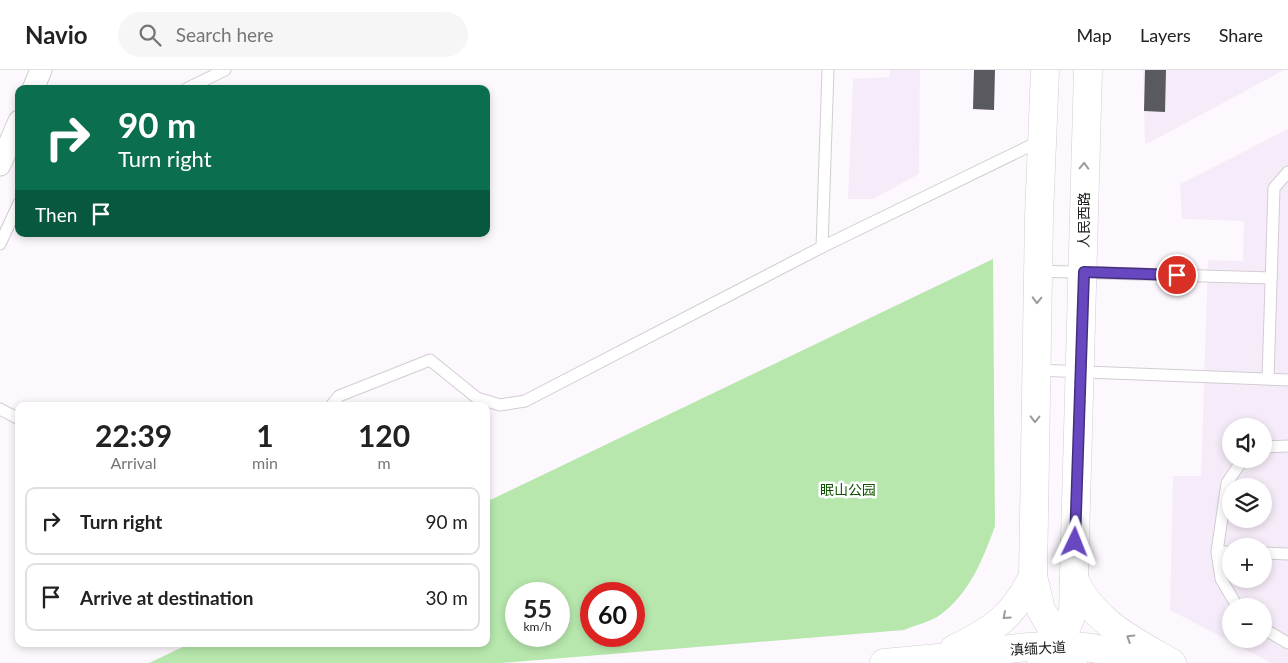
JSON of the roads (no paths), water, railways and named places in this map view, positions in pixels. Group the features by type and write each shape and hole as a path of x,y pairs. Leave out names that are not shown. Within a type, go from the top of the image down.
{"main road":[{"path":"1045,70 1038,271 1033,576 1041,610 1057,652"},
{"name":"人民西路","path":"1057,652 1072,612 1074,579 1084,272 1083,196 1088,70"},
{"path":"915,660 954,649 987,633 1010,614 1023,597 1033,576"},
{"path":"1074,579 1088,604 1102,620 1172,663"},
{"name":"滇缅大道","path":"884,663 1057,652 1107,651 1135,661"}],"street":[{"path":"35,85 41,70"},
{"path":"0,165 15,130"}],"lane":[{"path":"194,85 225,70"},
{"path":"822,247 827,70"},
{"path":"335,402 339,396 430,360 477,398 500,405 525,401 822,247 1043,139"},
{"path":"1268,379 1274,188 1288,172"},
{"path":"0,244 15,212"},
{"path":"1038,271 1271,278"},
{"path":"1036,370 1288,380"},
{"path":"0,409 15,417"},
{"path":"1272,447 1288,446"},
{"path":"1232,598 1221,579 1217,552 1227,483 1237,468"},
{"path":"1217,552 1222,552"},
{"path":"1272,553 1288,554"},
{"path":"1272,634 1288,643"}],"park label":[{"name":"眠山公园","path":"848,489"}]}
